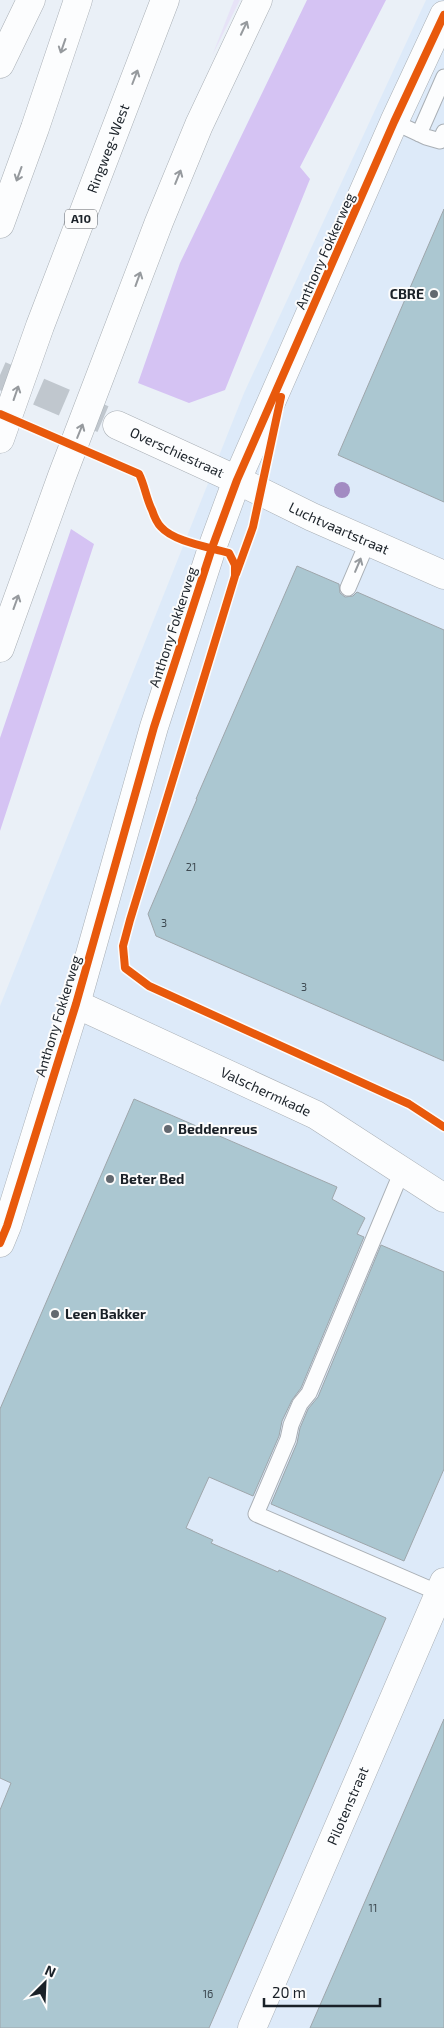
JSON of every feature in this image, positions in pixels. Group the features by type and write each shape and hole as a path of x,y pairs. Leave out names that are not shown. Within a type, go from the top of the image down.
{"main road":[{"path":"0,64 31,0"},
{"path":"0,224 36,128 78,0"},
{"name":"Ringweg-West","path":"0,439 40,326 165,0"},
{"path":"0,648 62,476 160,222 199,125 258,0"},
{"name":"Anthony Fokkerweg","path":"0,1243 7,1226 76,1004 154,727 212,548 237,480 394,122 444,15"},
{"name":"Overschiestraat","path":"117,426 237,480"},
{"name":"Luchtvaartstraat","path":"237,480 312,517 444,575"},
{"name":"Valschermkade","path":"76,1004 316,1115 444,1198"},
{"name":"Pilotenstraat","path":"252,2028 442,1588"}],"lane":[{"path":"419,134 444,77"},
{"path":"394,122 419,134 443,138"},
{"path":"348,588 368,542"},
{"path":"402,1171 309,1393 300,1404 291,1424 288,1440 256,1514 442,1588"}],"shaded area":[{"path":"234,0 240,0 212,56"},
{"path":"307,0 386,0 300,167 310,179 225,390 189,403 138,383 180,263"},
{"path":"426,0 444,0 444,2028 0,2028 0,1006 244,393"},
{"path":"71,529 94,544 0,831 0,738"}],"building":[{"path":"444,209 444,502 338,455"},
{"path":"297,566 339,584 340,593 345,597 353,596 357,592 444,630 444,1061 156,936 148,914"},
{"path":"134,1099 337,1187 332,1199 365,1218 357,1234 364,1237 301,1388 292,1400 282,1421 279,1436 253,1496 209,1477 186,1528 213,1540 211,1543 278,1572 279,1570 386,1618 209,2028 0,2028 0,1810 11,1783 0,1778 0,1409"},
{"path":"381,1245 444,1272 444,1469 404,1561 271,1504 297,1443 300,1428 308,1409 318,1397"},
{"path":"444,1719 444,2028 310,2028 334,1973"}],"tunnel":[{"path":"0,375 117,425"}],"cycle path":[{"path":"0,1243 7,1226 76,1004 154,727 212,548 237,480 394,122 444,15"},
{"path":"236,574 253,527 281,397"},
{"path":"0,414 139,474 148,501 161,527 174,537 229,553 235,565 235,576 130,920 123,946 125,968 149,986 409,1104 444,1127"}],"place":[{"name":"CBRE","path":"434,294"},
{"name":"Beddenreus","path":"168,1129"},
{"name":"Beter Bed","path":"110,1179"},
{"name":"Leen Bakker","path":"55,1314"}]}
